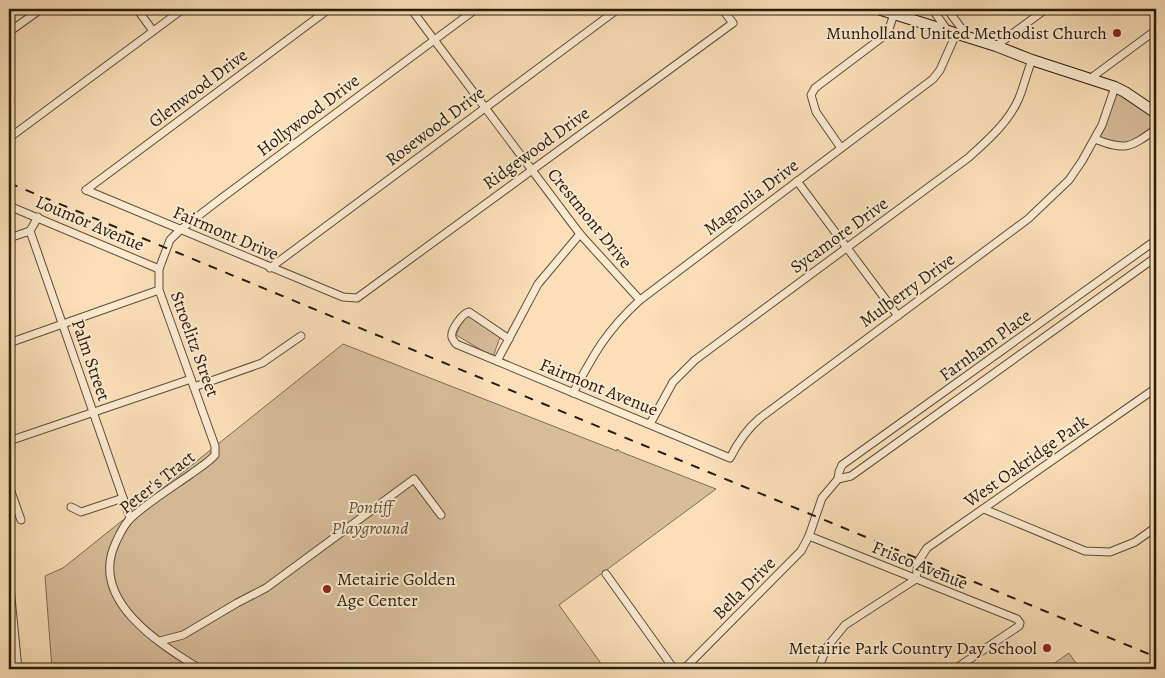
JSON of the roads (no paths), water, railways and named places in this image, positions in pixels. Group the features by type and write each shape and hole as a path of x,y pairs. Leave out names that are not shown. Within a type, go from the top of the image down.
{"main road":[{"path":"878,9 1091,78 1125,92 1156,113"}],"street":[{"path":"9,32 41,9"},
{"path":"137,9 153,31"},
{"path":"9,138 183,9"},
{"name":"Glenwood Drive","path":"86,190 329,9"},
{"name":"Crestmont Drive","path":"411,9 580,234 640,300"},
{"name":"Hollywood Drive","path":"166,252 170,240 180,230 476,9"},
{"name":"Rosewood Drive","path":"270,268 618,9"},
{"name":"Ridgewood Drive","path":"357,298 733,23 722,9"},
{"path":"932,9 952,32"},
{"path":"947,9 968,37"},
{"path":"996,46 1046,9"},
{"path":"841,148 816,112 811,95 815,88 884,36 889,29 894,14"},
{"path":"1091,78 1156,30"},
{"name":"Magnolia Drive","path":"573,393 602,341 616,322 640,300 933,79 940,70 952,32"},
{"name":"Sycamore Drive","path":"650,424 673,382 695,360 968,158 990,138 1019,99 1032,60"},
{"name":"Mulberry Drive","path":"730,458 743,435 760,418 1028,219 1069,180 1102,125 1115,87"},
{"path":"1094,139 1115,147 1132,145 1156,129"},
{"path":"797,181 846,249 898,316"},
{"name":"Fairmont Drive","path":"86,190 270,268 343,297 357,298"},
{"name":"Loumor Avenue","path":"9,206 159,269"},
{"path":"9,238 30,231 38,217"},
{"name":"Palm Street","path":"30,231 130,518"},
{"path":"497,361 538,284 580,234"},
{"name":"Farnham Place","path":"814,520 822,498 838,479 842,465 1156,240"},
{"name":"Stroelitz Street","path":"166,252 159,269 159,290 216,446"},
{"name":"Farnham Place","path":"838,479 851,476 1156,257"},
{"path":"9,343 159,290"},
{"name":"Fairmont Avenue","path":"509,339 470,312 466,312 460,318 451,334 456,344 730,458"},
{"path":"194,386 262,363 301,336"},
{"path":"9,441 92,411 192,379"},
{"name":"West Oakridge Park","path":"916,579 918,562 927,548 1156,388"},
{"name":"Peter's Tract","path":"200,669 174,653 133,620 118,599 110,580 109,565 111,553 130,518 213,458 216,446"},
{"path":"160,642 183,634 266,588 414,479 441,515"},
{"path":"9,486 21,520"},
{"path":"71,508 81,512 123,498"},
{"path":"984,509 1085,551 1110,552 1135,542 1156,527"},
{"name":"Bella Drive","path":"684,669 802,551 814,520"},
{"name":"Frisco Avenue","path":"809,536 1017,619 1020,622 1018,626 955,669"},
{"path":"606,574 674,669"},
{"path":"818,669 827,647 845,625 916,579"},
{"path":"9,582 18,669"},
{"path":"9,663 17,660"}],"railway":[{"path":"9,183 1156,657"}],"place":[{"name":"Munholland United Methodist Church","path":"1117,33"},
{"name":"Metairie Golden Age Center","path":"327,589"},
{"name":"Metairie Park Country Day School","path":"1047,648"}],"park label":[{"name":"Pontiff Playground","path":"370,517"}]}
